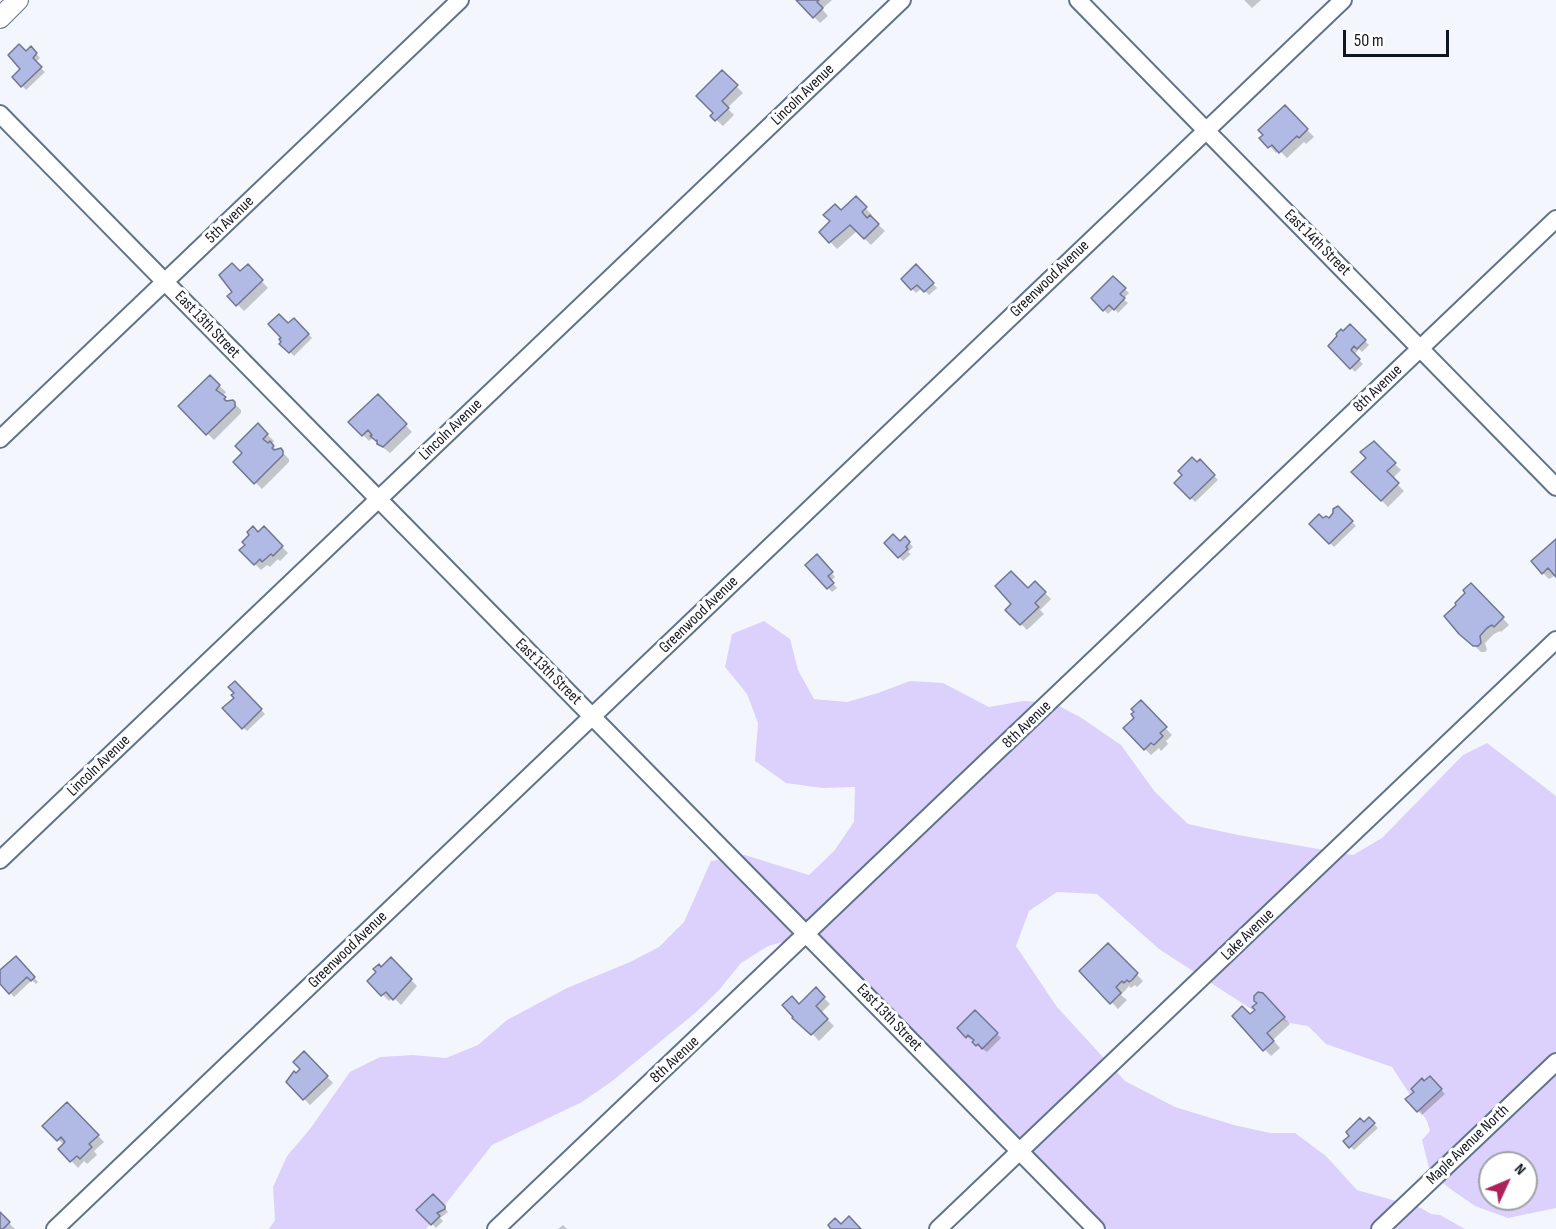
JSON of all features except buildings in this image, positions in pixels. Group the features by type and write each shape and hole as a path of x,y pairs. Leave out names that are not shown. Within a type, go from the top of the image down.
{"street":[{"path":"0,18 18,0"},
{"name":"5th Avenue","path":"0,439 460,0"},
{"name":"Lincoln Avenue","path":"0,860 902,0"},
{"name":"East 14th Street","path":"1077,0 1556,487"},
{"name":"Greenwood Avenue","path":"55,1229 1343,0"},
{"name":"East 13th Street","path":"0,114 1096,1229"},
{"name":"8th Avenue","path":"496,1229 1556,219"},
{"name":"Lake Avenue","path":"938,1229 1556,640"},
{"name":"Maple Avenue North","path":"1380,1229 1556,1062"}],"shaded area":[{"path":"764,621 790,639 798,670 814,699 847,702 910,681 943,683 989,707 1023,701 1046,702 1080,717 1121,745 1155,792 1188,824 1353,855 1382,838 1463,755 1487,743 1556,796 1556,1208 1508,1218 1489,1211 1538,1211 1538,1151 1478,1151 1478,1207 1475,1206 1430,1172 1422,1140 1430,1131 1427,1121 1392,1067 1326,1044 1308,1026 1290,1023 1251,1009 1159,949 1097,894 1057,892 1029,911 1016,946 1057,1007 1125,1081 1175,1107 1270,1133 1295,1133 1326,1156 1357,1190 1421,1208 1431,1214 1440,1215 1465,1229 1094,1229 801,937 768,946 741,963 719,990 694,1014 611,1082 582,1102 492,1145 426,1229 269,1229 275,1220 273,1187 287,1156 310,1129 350,1072 380,1057 413,1055 446,1058 478,1045 507,1020 567,988 630,962 659,947 684,922 711,861 745,855 809,875 834,851 854,822 855,787 822,788 786,783 755,761 758,723 747,694 725,667 732,634"}]}
